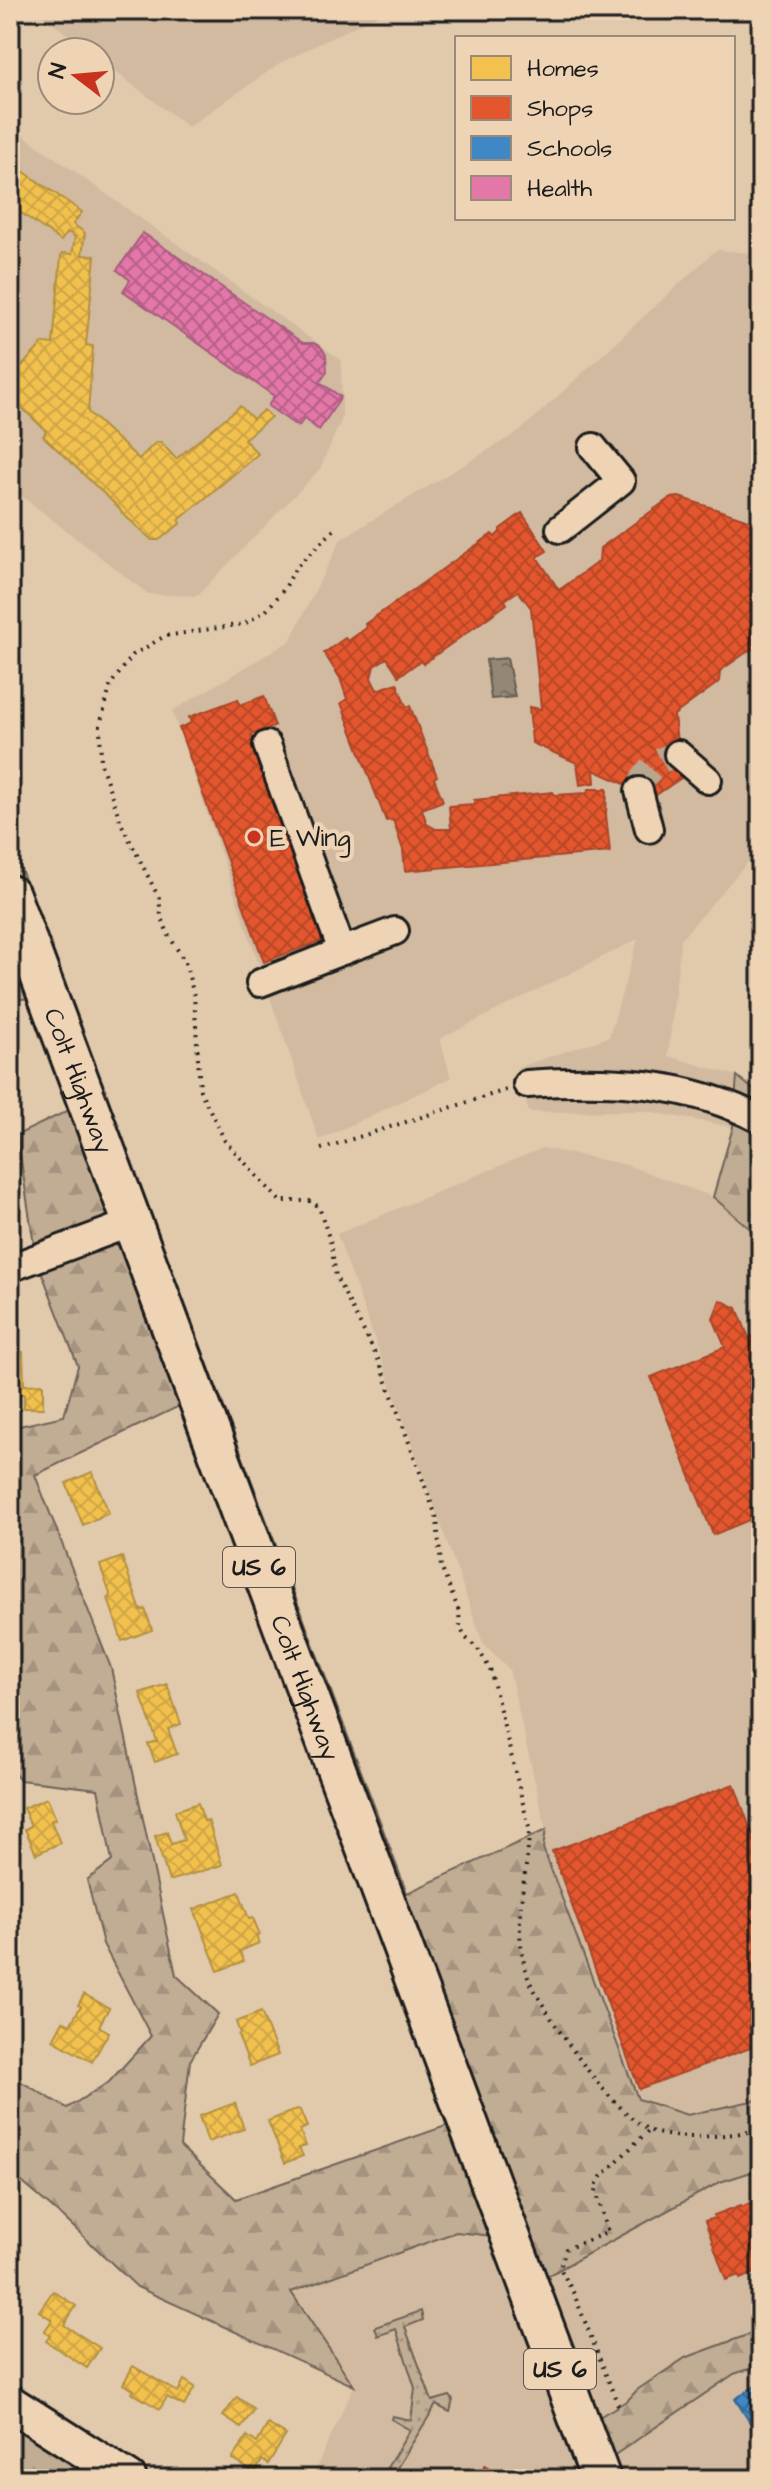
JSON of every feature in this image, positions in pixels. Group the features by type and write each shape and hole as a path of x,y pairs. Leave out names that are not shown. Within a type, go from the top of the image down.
{"highway":[{"name":"Colt Highway","path":"10,895 601,2479"}],"main road":[{"path":"10,2403 129,2479"}],"street":[{"path":"560,529 621,481 593,447"},
{"path":"267,745 342,951"},
{"path":"678,754 708,780"},
{"path":"639,791 649,829"},
{"path":"260,983 395,931"},
{"path":"527,1084 591,1081 641,1083 713,1099 761,1120"},
{"path":"10,1268 131,1223"}],"path":[{"path":"334,530 296,567 285,588 266,611 244,624 165,636 133,655 111,684 100,725 101,764 121,823 159,898 168,934 185,962 194,995 200,1090 225,1141 280,1201 311,1201 319,1207 331,1244 336,1277 380,1363 437,1519 441,1567 459,1611 460,1627 490,1669 529,1828 529,1855 520,1910 521,1943 528,1977 564,2040 593,2077 625,2111 654,2133 675,2136 726,2135 761,2130"},
{"path":"321,1149 527,1084"},
{"path":"618,2405 574,2294 560,2268 566,2249 608,2232 595,2187 601,2177 650,2129"}],"shaded area":[{"path":"36,10 388,10 282,62 188,127 116,72 116,36 69,36"},
{"path":"10,126 341,360 342,418 320,469 197,596 148,594 10,487"},
{"path":"716,250 761,254 761,847 681,939 668,1056 737,1076 733,1127 646,1111 529,1112 516,1068 609,1037 638,939 440,1039 451,1078 319,1140 172,711 290,641 341,539 520,431"},
{"path":"543,1148 627,1165 713,1197 761,1238 761,2099 687,2115 638,2099 543,1848 546,1830 509,1669 483,1643 337,1234"},
{"path":"761,2169 761,2330 685,2358 628,2399 761,2365 761,2479 311,2479 354,2386 291,2293 456,2232 511,2238"}],"green space":[{"path":"10,840 407,1893 546,1830 543,1848 638,2099 687,2115 761,2099 761,2169 720,2182 529,2286 511,2238 456,2232 291,2292 354,2386 137,2287 10,2172 10,2066 20,2081 67,2108 109,2082 151,2036 103,1944 87,1880 112,1861 98,1789 20,1780 10,1769 10,1681 14,1653 10,1651 10,1428 64,1416 78,1366 36,1258 17,1135 86,1102 48,997 10,1000","holes":["196,1398 466,2119 236,2199 180,2146 190,2061 218,2014 176,1975 111,1668 35,1475"]},
{"path":"737,1076 761,1096 761,1238 713,1197 733,1127"},
{"path":"421,2311 423,2320 405,2327 432,2401 450,2396 453,2400 450,2412 436,2405 390,2479 380,2479 410,2430 391,2419 392,2416 411,2420 415,2388 396,2329 378,2336 375,2327"},
{"path":"761,2330 761,2365 734,2374 597,2467 582,2427 628,2400 637,2390 685,2358"},
{"path":"10,2403 129,2479 10,2479"}],"water":[{"path":"507,658 515,697 491,699 486,660"}],"building: Homes":[{"path":"10,162 82,212 73,224 85,233 82,255 95,256 86,345 93,346 88,412 139,459 156,442 161,442 176,459 240,406 253,419 264,410 271,417 244,439 258,454 159,540 152,540 122,513 43,436 46,431 10,396 10,379 43,343 53,344 61,256 62,253 72,254 75,237 68,232 61,241 10,205"},
{"path":"10,1352 23,1352 24,1385 43,1384 43,1408 24,1408 24,1394 10,1394"},
{"path":"92,1472 109,1513 83,1525 66,1483"},
{"path":"122,1557 141,1611 145,1609 152,1630 122,1641 100,1565"},
{"path":"167,1684 181,1724 168,1729 177,1754 155,1762 148,1744 157,1741 140,1693"},
{"path":"47,1798 56,1819 51,1821 60,1843 36,1854 25,1829 31,1826 23,1808"},
{"path":"198,1803 204,1821 208,1820 222,1865 169,1881 155,1836 167,1832 171,1844 184,1840 175,1811"},
{"path":"239,1892 249,1919 253,1918 260,1935 256,1936 259,1943 240,1951 244,1961 218,1971 194,1909"},
{"path":"84,1994 109,2008 99,2026 109,2032 92,2062 53,2040 63,2021 70,2025"},
{"path":"261,2012 278,2055 250,2066 236,2022"},
{"path":"235,2103 244,2129 208,2142 199,2116"},
{"path":"297,2109 307,2127 300,2130 306,2146 299,2148 303,2156 285,2163 268,2121"},
{"path":"53,2291 76,2306 64,2325 100,2348 87,2368 46,2341 50,2336 44,2332 52,2320 39,2311"},
{"path":"133,2366 178,2392 184,2380 195,2387 184,2406 167,2397 160,2409 132,2393 134,2390 123,2384"},
{"path":"237,2397 254,2409 241,2428 223,2416"},
{"path":"268,2424 286,2435 268,2464 262,2460 255,2473 232,2459 247,2436 257,2443"}],"building: Shops":[{"path":"679,497 761,524 761,642 720,671 719,682 674,715 681,778 653,797 594,770 595,783 580,785 577,763 532,743 529,707 541,709 531,608 518,591 505,600 507,604 423,664 420,661 399,676 387,658 374,666 371,678 377,690 397,683 406,706 410,706 437,776 434,778 443,801 422,809 427,824 436,829 451,829 449,806 474,804 474,800 607,789 610,852 405,871 403,850 393,820 386,821 341,703 347,699 340,678 324,653 345,638 348,641 366,628 365,624 492,534 495,537 500,529 522,513 547,551 537,557 559,590 599,561 600,548 670,498"},
{"name":"E Wing","path":"264,696 275,726 251,735 326,939 264,962 179,728 191,723 189,717 238,699 240,705"},
{"path":"720,1300 737,1308 749,1338 761,1333 761,1515 713,1535 651,1377 725,1347 713,1318"},
{"path":"734,1784 761,1858 761,2044 639,2089 552,1851"},
{"path":"761,2197 761,2271 740,2279 739,2275 726,2280 705,2221"},
{"path":"485,2465 508,2479 476,2479"}],"building: Schools":[{"path":"761,2382 761,2440 735,2399"}],"building: Health":[{"path":"143,233 303,343 314,343 322,348 326,355 327,372 320,382 341,397 319,430 304,419 298,427 268,406 274,396 123,291 130,280 117,270"}],"tunnel":[{"path":"639,791 644,777 653,766 678,754"}],"place":[{"name":"E Wing","path":"254,837"}]}
